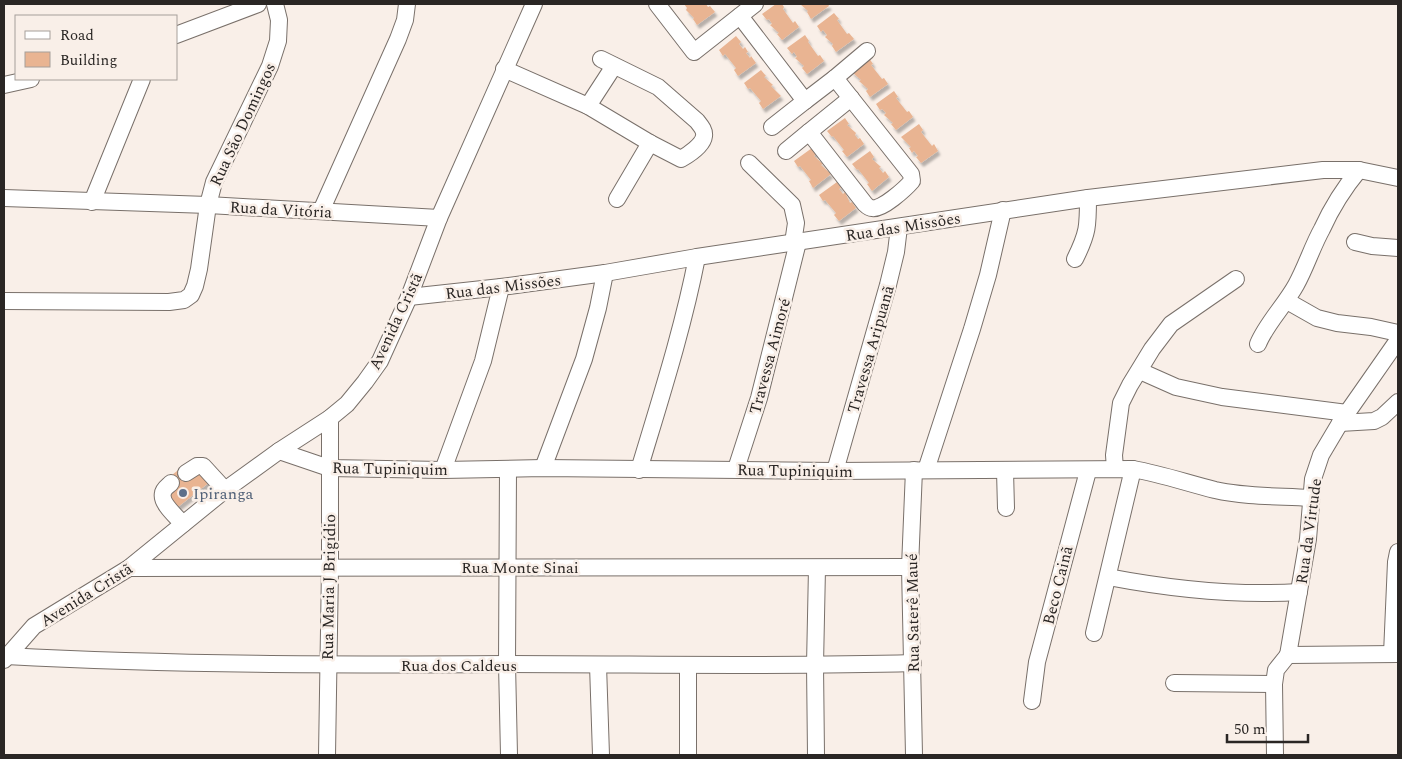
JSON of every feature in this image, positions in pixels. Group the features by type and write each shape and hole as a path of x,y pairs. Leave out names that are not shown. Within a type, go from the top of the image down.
{"street":[{"path":"178,34 258,4"},
{"name":"Rua São Domingos","path":"4,301 169,302 184,300 191,295 199,269 210,194 219,171 270,66 278,41 279,20 275,4"},
{"path":"321,210 398,39 405,20 407,4"},
{"name":"Avenida Cristã","path":"5,658 34,626 129,568 224,490 330,418 347,404 365,382 380,361 409,297 439,218 534,4"},
{"path":"657,4 694,52 755,4"},
{"path":"740,16 805,100"},
{"path":"772,127 835,78 866,51"},
{"path":"504,69 588,106 681,159 701,142 704,136 702,128 697,121 658,87 608,62 588,106"},
{"path":"809,132 865,204 872,208 880,208 912,181 911,174 835,78"},
{"path":"4,85 26,80"},
{"path":"92,202 142,80"},
{"path":"786,151 851,98"},
{"path":"617,199 650,143"},
{"name":"Travessa Aimoré","path":"736,469 759,398 796,243 796,223 792,205 749,163"},
{"name":"Rua das Missões","path":"409,297 605,273 697,257 1088,198 1324,170 1359,170 1398,178"},
{"path":"1258,344 1265,330 1298,283 1321,230 1340,193 1359,170"},
{"name":"Rua da Vitória","path":"4,198 321,210 439,218"},
{"path":"1075,259 1086,238 1088,198"},
{"name":"Rua Saterê Maué","path":"914,755 910,568 920,470 975,320 988,275 1002,210"},
{"name":"Travessa Aripuanã","path":"835,471 888,285 896,252 899,226"},
{"path":"1355,242 1372,246 1398,248"},
{"path":"639,470 670,366 697,257"},
{"path":"543,468 584,359 598,308 605,273"},
{"path":"1115,469 1115,447 1121,403 1152,349 1171,324 1236,280"},
{"path":"443,470 484,360 501,287"},
{"path":"1287,301 1317,318 1338,323 1371,326 1398,333"},
{"name":"Rua da Virtude","path":"1288,655 1308,539 1313,479 1321,455 1343,418 1398,340"},
{"path":"1140,371 1176,387 1343,418 1374,421 1382,417 1398,402"},
{"name":"Rua Maria J Brigídio","path":"327,755 330,418"},
{"name":"Rua Tupiniquim","path":"279,451 329,468 835,471 1133,469 1215,490 1248,495 1310,498"},
{"path":"186,473 197,466 203,466 224,490"},
{"path":"1094,633 1133,469"},
{"path":"508,470 507,664 509,755"},
{"path":"1005,470 1006,508"},
{"name":"Beco Cainã","path":"1032,701 1037,662 1088,470"},
{"path":"171,483 164,490 163,497 165,503 183,524"},
{"path":"1275,755 1274,684 1276,670 1288,655 1395,654 1396,562 1398,552"},
{"name":"Rua Monte Sinai","path":"129,568 910,568"},
{"path":"816,755 817,568"},
{"path":"1108,577 1154,586 1187,589 1277,593 1299,592"},
{"name":"Rua dos Caldeus","path":"5,658 106,662 328,665 815,665 913,663"},
{"path":"598,664 601,755"},
{"path":"688,665 688,755"},
{"path":"1174,683 1274,684"}],"building":[{"path":"684,4 706,4 715,12 697,25"},
{"path":"776,4 782,4 783,9 793,23 795,21 799,27 782,40 777,34 779,33 770,25 772,24 769,19 767,20 762,14"},
{"path":"800,4 828,4 829,6 811,19 808,11"},
{"path":"834,13 847,34 849,33 854,39 836,52 832,46 833,44 825,37 827,35 823,30 821,32 817,26"},
{"path":"805,35 818,56 820,55 824,61 807,74 802,68 804,66 795,58 797,57 794,52 792,54 787,48"},
{"path":"736,36 741,42 739,44 743,49 745,47 748,52 746,53 756,63 738,76 734,70 736,68 725,54 723,56 719,50"},
{"path":"869,58 873,64 871,65 888,84 870,97 866,91 868,89 851,71"},
{"path":"761,70 766,76 764,77 781,96 763,109 759,103 761,101 744,83"},
{"path":"894,91 898,97 896,98 913,117 896,130 891,124 893,123 884,115 886,113 882,109 880,110 876,104"},
{"path":"845,118 849,124 847,125 864,144 847,157 842,151 844,150 827,131"},
{"path":"919,124 923,130 921,132 932,146 934,144 938,151 921,163 916,157 918,156 914,151 912,153 909,148 911,147 901,137"},
{"path":"812,148 816,154 814,156 831,174 813,188 809,181 811,180 794,161"},
{"path":"870,151 874,157 872,159 881,167 879,168 883,173 885,171 889,177 872,191 867,184 869,183 852,164"},
{"path":"837,182 841,188 839,189 843,194 845,192 850,203 852,202 856,208 839,221 834,215 836,213 819,195"},
{"name":"Ipiranga","path":"182,467 201,468 211,481 174,510 164,497 167,479"}],"place":[{"name":"Ipiranga","path":"183,493"}]}
